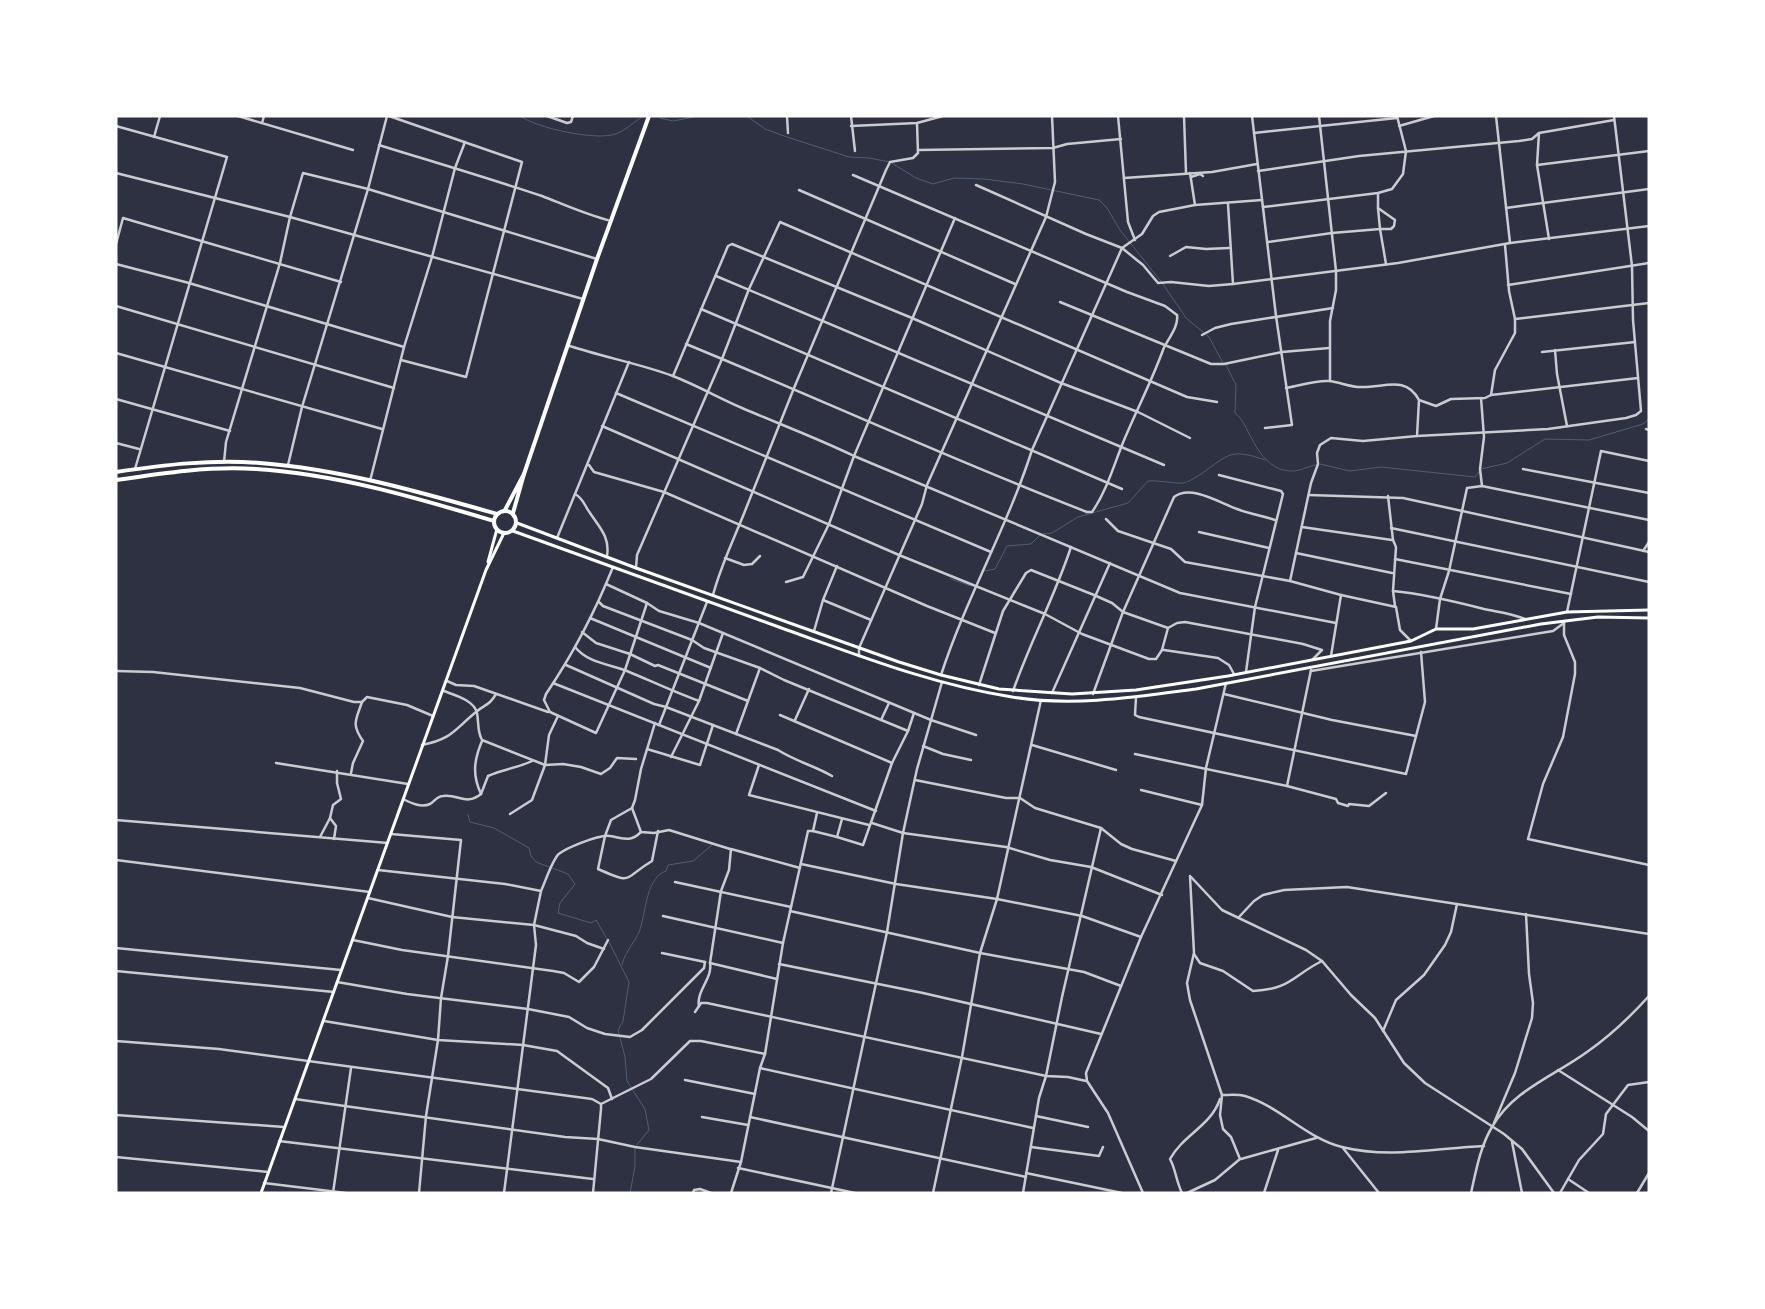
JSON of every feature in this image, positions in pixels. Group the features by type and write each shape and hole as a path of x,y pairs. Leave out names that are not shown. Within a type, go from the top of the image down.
{"main road":[{"path":"649,116 597,259 524,474 513,513 517,523 636,568 860,648 941,675 978,685 1013,691 1093,694 1122,691 1246,672 1411,641 1436,629 1474,629 1567,612 1649,610"},
{"path":"116,472 224,462 288,465 370,480 497,514"},
{"path":"116,480 200,469 283,471 336,480 494,521"},
{"path":"261,1193 422,745 444,691 486,570 497,529 494,521 497,514 505,510 524,474"},
{"path":"505,510 513,513"},
{"path":"486,570 504,533 512,530 517,523"},
{"path":"497,529 504,533"},
{"path":"512,530 859,656 942,682 1012,697 1061,702 1136,697 1226,683 1311,669 1541,624 1598,617 1649,618"}],"street":[{"path":"154,137 160,116"},
{"path":"238,116 353,150"},
{"path":"262,123 264,116"},
{"path":"288,465 302,407 341,282 388,116 522,162 466,378 401,360"},
{"path":"547,116 571,122 573,116"},
{"path":"787,116 788,133"},
{"path":"851,116 855,151"},
{"path":"852,126 917,123 943,116"},
{"path":"859,656 860,648 871,620 942,452 1046,217 1055,182 1052,116"},
{"path":"1118,116 1129,225 1135,240"},
{"path":"1184,116 1186,173"},
{"path":"1252,116 1276,316 1292,425 1265,428"},
{"path":"1319,116 1336,271 1330,321 1330,381"},
{"path":"1399,126 1434,116"},
{"path":"1496,116 1510,243"},
{"path":"1254,133 1397,117 1406,151 1401,178 1392,189 1378,193 1328,197 1263,207"},
{"path":"1258,170 1324,160 1406,151 1499,144 1532,139 1539,132 1614,118 1632,266 1632,306 1641,405 1639,413 1626,418 1567,426 1362,441 1331,438 1326,440 1320,445 1317,453 1318,464 1290,581"},
{"path":"713,595 725,558 740,525 766,456 782,423 794,388 890,162 916,157 918,150 917,123"},
{"path":"116,126 227,158 139,449 135,469"},
{"path":"1539,132 1537,165 1549,240"},
{"path":"918,150 1053,148 1067,144 1121,139"},
{"path":"370,480 404,347 432,257 455,168 465,142"},
{"path":"379,145 455,168 590,216 611,221"},
{"path":"1537,165 1649,151"},
{"path":"1190,175 1257,164"},
{"path":"224,462 230,430 280,263 290,217 303,172 368,189 597,259"},
{"path":"116,173 290,217 583,300"},
{"path":"1124,178 1186,173 1203,176"},
{"path":"686,344 1020,485 1090,512 1094,510 1108,483 1121,447 1152,382 1165,346 1176,326 1177,316 1165,306 1106,283 853,175"},
{"path":"1190,175 1195,205"},
{"path":"976,185 1046,217 1122,248 1139,261 1158,283 1171,282 1209,286 1233,284 1386,264 1510,243 1549,240 1649,226"},
{"path":"1506,208 1649,189"},
{"path":"799,190 1016,284"},
{"path":"1378,193 1380,229 1386,264"},
{"path":"941,675 961,620 1006,519 1032,450 1075,349 1122,248 1142,234 1153,216 1159,212 1195,205 1262,200"},
{"path":"1228,203 1229,248 1233,284"},
{"path":"1268,242 1332,233 1391,229 1394,226 1395,220 1378,208"},
{"path":"116,244 124,218 341,282"},
{"path":"786,582 803,577 829,524 882,386 955,218"},
{"path":"636,568 638,555 722,359 734,323 763,257 781,222 1191,399 1217,402"},
{"path":"1491,395 1495,370 1515,333 1516,319 1508,285 1505,244"},
{"path":"673,376 730,245 912,318 1061,384 1138,412 1190,438"},
{"path":"1170,256 1186,247 1206,249 1229,248"},
{"path":"1508,285 1649,263"},
{"path":"116,264 189,283 327,326 404,347"},
{"path":"716,276 1164,465"},
{"path":"1060,302 1208,364 1217,365 1282,352 1329,348"},
{"path":"1516,319 1649,303"},
{"path":"116,306 314,366 394,388"},
{"path":"1203,335 1231,324 1333,308"},
{"path":"701,309 1122,489"},
{"path":"1542,352 1590,349 1635,342"},
{"path":"567,345 597,356 630,362 673,376 854,456 1180,593 1336,623"},
{"path":"1555,350 1559,387 1567,426"},
{"path":"116,353 382,429"},
{"path":"557,538 589,465 602,426 630,362"},
{"path":"1419,400 1436,406 1451,400 1481,398 1491,395 1638,378"},
{"path":"1286,388 1330,381 1362,388 1388,384 1403,385 1414,390 1419,400 1417,436"},
{"path":"616,393 914,521 991,552"},
{"path":"1481,398 1484,432 1480,469 1482,486"},
{"path":"116,399 230,430"},
{"path":"602,426 899,555 1045,614 1078,631 1149,659 1158,658 1168,628"},
{"path":"116,443 139,449"},
{"path":"1567,612 1581,538 1601,451 1649,461"},
{"path":"589,465 597,473 664,492 798,549 812,557 995,633"},
{"path":"1523,469 1649,493"},
{"path":"1219,475 1282,492 1255,607 1246,672"},
{"path":"1436,629 1440,599 1449,571 1465,489 1482,486 1649,520"},
{"path":"575,494 584,500 588,510 603,531 609,547 607,556"},
{"path":"1093,694 1122,612 1155,543 1169,505 1179,494 1211,498 1237,509 1275,520"},
{"path":"1309,496 1388,496 1649,552"},
{"path":"1388,496 1391,528 1396,547 1393,600 1400,630 1411,641"},
{"path":"1106,519 1118,531 1174,551 1185,562 1290,581 1396,607"},
{"path":"1302,527 1393,540"},
{"path":"1391,528 1649,582"},
{"path":"1199,532 1269,548"},
{"path":"1643,551 1649,542"},
{"path":"1013,691 1028,648 1045,614 1071,547"},
{"path":"1296,553 1393,574"},
{"path":"725,558 744,565 752,564 760,556"},
{"path":"1394,559 1571,594"},
{"path":"1052,693 1094,595 1110,563"},
{"path":"814,631 823,600 837,566"},
{"path":"550,712 544,700 566,665 599,602 613,567"},
{"path":"978,685 1003,611 1029,570 1112,603 1122,612 1168,628 1182,622 1250,634 1322,650 1313,659"},
{"path":"606,584 647,603 658,611 699,623 931,720 976,735"},
{"path":"1393,591 1422,594 1512,613 1525,619"},
{"path":"1331,656 1341,595"},
{"path":"823,600 871,620"},
{"path":"599,602 603,606 692,640 704,648 760,668 784,680 908,731"},
{"path":"659,725 708,602"},
{"path":"447,681 474,686 550,712 596,732 618,687 637,637 647,603"},
{"path":"590,618 711,668"},
{"path":"1287,786 1296,750 1311,669 1552,631 1564,623 1564,635 1574,662 1575,674 1563,737 1543,784 1528,839 1649,865"},
{"path":"582,632 596,643 630,654 655,666 658,665 748,701"},
{"path":"671,757 699,701 723,633"},
{"path":"575,646 580,653 593,660 624,670 699,701"},
{"path":"1162,650 1218,658 1229,665 1234,674"},
{"path":"1136,697 1136,716 1164,724 1215,733 1406,774 1425,702 1421,652"},
{"path":"566,665 654,704 666,706 690,718 778,750 789,757 810,764 832,776"},
{"path":"736,734 760,668"},
{"path":"116,671 153,672 300,688 340,700 362,702"},
{"path":"831,1193 887,932 903,833 923,746 942,682"},
{"path":"554,683 707,744 735,753 759,765 876,811"},
{"path":"1143,1193 1108,1113 1087,1081 1088,1067 1142,937 1202,805 1206,768 1226,683"},
{"path":"795,720 809,689"},
{"path":"444,691 471,704 476,711 478,731 482,740 474,770 475,782 481,794"},
{"path":"1121,698 1122,691"},
{"path":"422,745 441,741 450,736 476,711 489,705 496,694"},
{"path":"1224,694 1332,720 1416,737"},
{"path":"351,773 353,763 363,741 356,731 355,724 362,702 367,697 408,705 433,716"},
{"path":"933,1193 962,1057 980,953 996,899 1006,847 1020,798 1041,700"},
{"path":"881,720 889,702"},
{"path":"731,1193 741,1162 760,1068 765,1054 779,964 808,832 813,831 863,845 892,762 908,731 914,713"},
{"path":"780,715 892,762"},
{"path":"510,814 532,800 545,765 549,735 558,716"},
{"path":"656,723 647,749 638,792 632,808 611,820 605,836 598,868 621,879 628,879 652,861 658,831"},
{"path":"647,749 700,765 713,725"},
{"path":"482,740 545,765 563,764 581,767 600,774 610,768 617,758 636,758"},
{"path":"1032,745 1116,770"},
{"path":"923,746 943,754 971,760"},
{"path":"1135,754 1287,786 1336,799 1338,803 1348,806 1349,804 1369,806 1386,793"},
{"path":"403,799 416,805 425,805 440,796 452,796 464,800 481,794 488,776 502,770 524,766 533,760"},
{"path":"276,763 351,773 408,784"},
{"path":"759,765 748,795 817,814 871,824 903,833 1006,847 1050,860 1091,868 1162,895"},
{"path":"320,838 330,818 333,805 341,799 337,783 337,771"},
{"path":"915,780 1006,798 1020,798 1034,808 1101,828 1121,844 1176,862"},
{"path":"1141,790 1202,805"},
{"path":"632,808 641,832"},
{"path":"813,831 817,814"},
{"path":"330,818 336,826 334,839"},
{"path":"837,837 842,819"},
{"path":"116,820 388,843"},
{"path":"1023,1193 1036,1116 1101,828"},
{"path":"504,1193 536,945 534,925 541,891 557,856 563,849 605,836 624,840 633,838 641,832 654,833 669,830 731,849 801,866 896,884 996,899 1082,916 1142,937"},
{"path":"391,834 460,840 448,956 441,998 438,1040 426,1116 420,1193"},
{"path":"699,1006 698,1000 711,969 710,963 721,891 729,870 731,849"},
{"path":"116,860 370,892"},
{"path":"378,870 456,878 541,891"},
{"path":"1240,1159 1231,1137 1223,1129 1220,1115 1222,1095 1190,1000 1187,983 1194,954 1190,876 1222,910 1306,950 1322,961 1351,995 1375,1018 1404,1063 1425,1083 1512,1141 1535,1165 1554,1193"},
{"path":"675,882 791,907"},
{"path":"1239,917 1254,901 1263,895 1284,890 1347,887 1649,934"},
{"path":"368,898 452,917 534,925 576,936 587,943 604,949"},
{"path":"1383,1031 1390,1010 1396,1000 1424,974 1445,945 1456,904"},
{"path":"790,911 980,953 1084,972 1121,986"},
{"path":"1471,1193 1484,1146 1515,1074 1532,1018 1533,1004 1529,974 1526,914"},
{"path":"663,916 783,944"},
{"path":"353,940 448,956 533,967 564,973 579,982 594,967 608,940"},
{"path":"116,948 221,956 342,970"},
{"path":"662,953 777,979"},
{"path":"1194,954 1200,963 1223,971 1253,991 1279,988 1289,984 1309,967 1322,961"},
{"path":"338,982 569,1016 587,1028 605,1034 630,1037 637,1034 704,968 705,962"},
{"path":"779,964 972,1004 1101,1034"},
{"path":"116,971 334,992"},
{"path":"1492,1127 1516,1098 1586,1053 1621,1025 1649,996"},
{"path":"695,1012 699,1006 706,1003 1046,1076 1068,1077 1087,1081"},
{"path":"324,1021 438,1040 524,1045 557,1051 568,1057 608,1088 612,1098"},
{"path":"116,1041 218,1049 309,1060 352,1068 578,1096 601,1104 650,1079 690,1041 701,1041 765,1054"},
{"path":"333,1192 338,1148 352,1068"},
{"path":"760,1068 950,1108 1034,1128"},
{"path":"1558,1070 1649,1131"},
{"path":"685,1080 755,1094"},
{"path":"1560,1193 1579,1160 1602,1134 1604,1117 1628,1086 1649,1082"},
{"path":"1222,1095 1243,1095 1272,1108 1316,1138 1361,1151 1411,1153 1484,1146"},
{"path":"1182,1193 1176,1180 1175,1168 1170,1159 1182,1142 1216,1112 1222,1095"},
{"path":"295,1099 598,1139 635,1147 741,1162"},
{"path":"593,1193 601,1104"},
{"path":"116,1115 284,1128"},
{"path":"702,1116 748,1124"},
{"path":"1036,1116 1088,1127"},
{"path":"750,1117 1026,1177"},
{"path":"1187,1193 1215,1180 1240,1159 1316,1138"},
{"path":"279,1141 593,1179"},
{"path":"1512,1141 1522,1193"},
{"path":"1030,1146 1099,1156 1103,1147"},
{"path":"1342,1147 1379,1193"},
{"path":"1264,1193 1278,1150"},
{"path":"116,1157 268,1172"},
{"path":"738,1168 855,1193"},
{"path":"1026,1172 1122,1193"},
{"path":"1638,1192 1649,1173"},
{"path":"1568,1179 1589,1193"},
{"path":"264,1183 346,1193"},
{"path":"693,1193 694,1190 700,1189 711,1193"}],"waterway":[{"path":"520,116 528,121 552,129 595,136 619,133 642,117"},
{"path":"660,118 673,121 699,116"},
{"path":"747,116 765,129 849,157 890,162 916,178 933,184 954,178 984,179 1023,184 1099,200 1107,208 1120,230 1163,284 1186,318 1209,337 1223,363"},
{"path":"1226,365 1236,385 1235,413 1243,422 1263,456 1273,466 1286,471 1296,471 1316,465"},
{"path":"1481,469 1507,463 1545,439 1589,440 1643,424 1649,419"},
{"path":"1043,534 1052,533 1078,517 1128,503 1148,481 1185,482 1195,478 1231,455 1245,454 1265,460"},
{"path":"1320,464 1350,471 1381,467 1475,477 1479,472"},
{"path":"985,571 995,569 1007,546 1031,544 1040,535"},
{"path":"951,579 971,586"},
{"path":"468,815 470,822 494,828 529,848 531,856 536,862 568,874 575,884 560,903 558,913 591,923 596,920 607,939"},
{"path":"622,965 639,931 648,894 655,880 666,871 668,865 693,861 712,845"},
{"path":"609,942 629,982 623,1021 618,1030 625,1057 627,1081 645,1109 649,1130 635,1147 635,1166 630,1193"}]}
